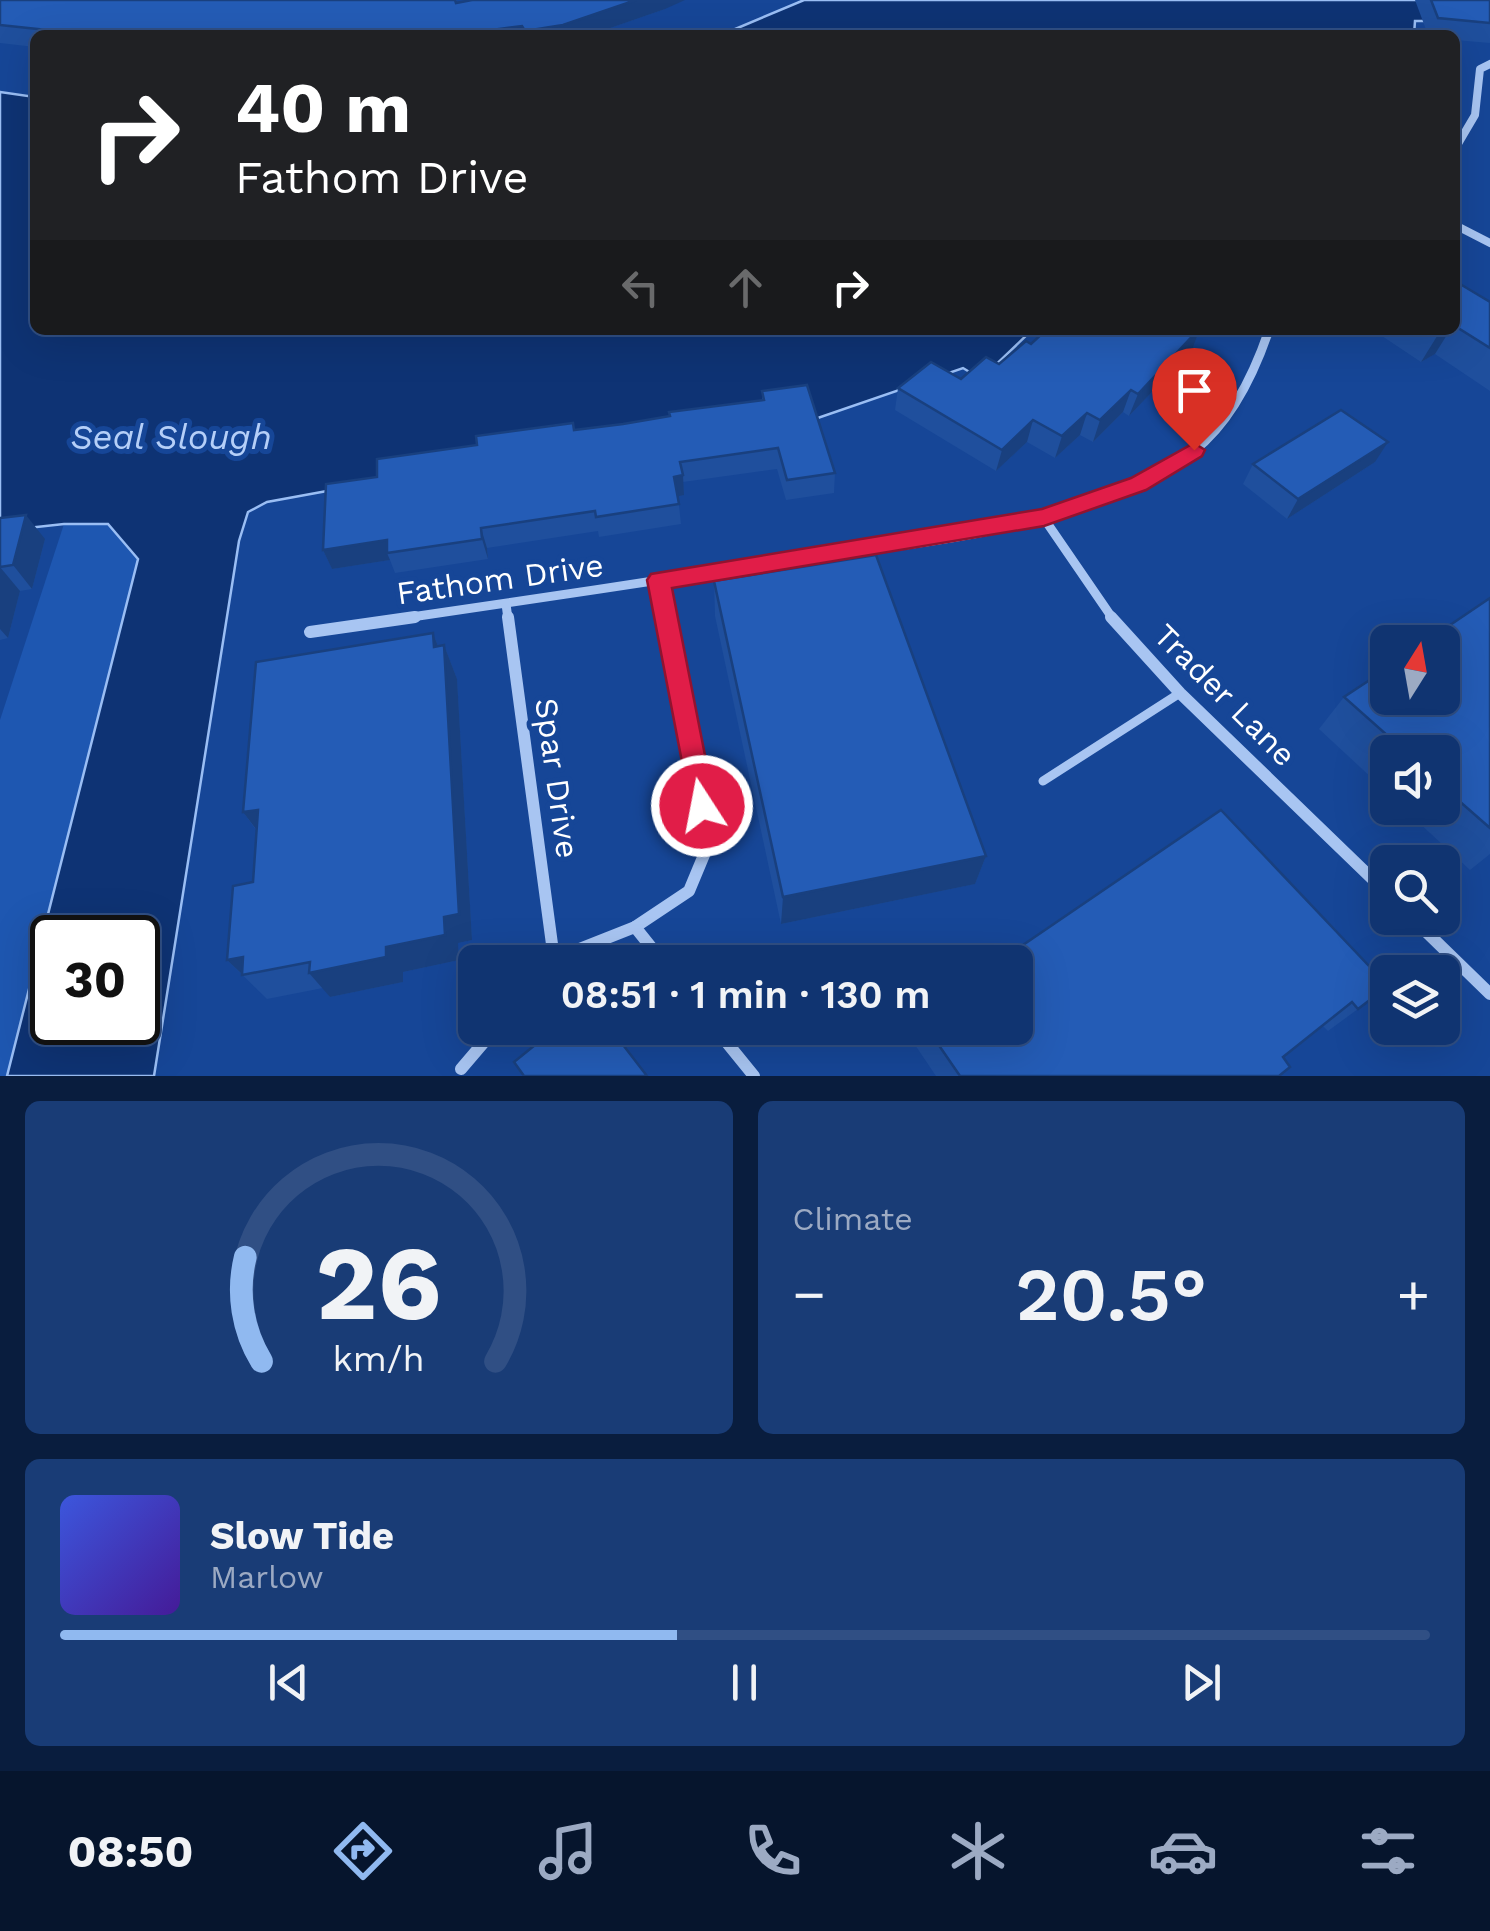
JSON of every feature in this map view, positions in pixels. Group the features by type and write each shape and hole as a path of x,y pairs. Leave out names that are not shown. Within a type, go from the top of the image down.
{"street":[{"path":"1460,141 1476,115 1480,69 1490,64"},
{"path":"1460,228 1490,243"},
{"name":"Fathom Drive","path":"310,632 1044,517 1138,484 1194,450 1240,394 1267,335"},
{"name":"Trader Lane","path":"1044,517 1112,618 1180,693 1370,877"},
{"name":"Spar Drive","path":"591,945 635,927 688,891 709,843 659,580"},
{"name":"Spar Drive","path":"506,604 550,945"},
{"path":"635,927 650,945"},
{"path":"1429,935 1490,994"},
{"path":"461,1068 481,1045"},
{"path":"729,1045 754,1076"}],"lane":[{"path":"1044,781 1180,693"}],"shaded area":[{"path":"64,524 108,524 139,559 48,915 30,915 30,986 7,1076 0,1076 0,720"}],"water":[{"path":"804,0 1425,0 1425,21 1415,21 1414,30 733,30"},
{"name":"Seal Slough","path":"0,92 30,96 30,335 1027,335 981,379 963,368 812,420 551,450 267,502 248,512 239,541 160,1038 160,915 48,915 138,559 108,524 0,531"},
{"name":"Seal Slough","path":"30,985 30,1045 159,1045 154,1076 7,1076"}],"building":[{"path":"0,0 636,0 563,25 531,30 522,26 492,30 47,30 0,25"},
{"path":"1431,0 1490,0 1490,23 1438,18"},
{"path":"1460,284 1490,302 1490,348 1460,329"},
{"path":"1041,335 1193,335 1138,394 1131,390 1100,420 1087,413 1062,436 1033,420 1002,450 898,388 931,362 961,379 986,357 999,364 1026,341 1031,344"},
{"path":"807,385 835,473 787,480 778,448 680,462 683,475 674,477 679,504 596,517 595,511 481,528 482,539 387,553 387,540 323,550 326,484 377,477 377,459 477,445 476,436 573,423 574,430 623,424 670,416 669,412 764,400 762,391"},
{"path":"1341,410 1388,442 1298,499 1253,464"},
{"path":"26,515 13,565 0,567 0,518"},
{"path":"876,555 986,856 783,897 714,581"},
{"path":"1490,598 1490,828 1460,802 1460,735 1387,735 1344,697 1370,680 1370,715 1460,715 1460,625 1450,625"},
{"path":"433,633 434,647 444,645 459,914 444,917 445,935 386,947 386,957 309,973 310,962 242,975 243,957 227,960 233,886 253,882 258,810 243,812 256,662"},
{"path":"1221,810 1370,967 1370,1000 1358,1009 1352,1002 1283,1057 1290,1067 1279,1076 960,1076 939,1045 1033,1045 1033,945 1023,945"},
{"path":"535,1045 623,1045 647,1076 524,1076 514,1062"}],"route":[{"path":"702,806 659,580 1044,517 1138,484 1194,450"}]}
